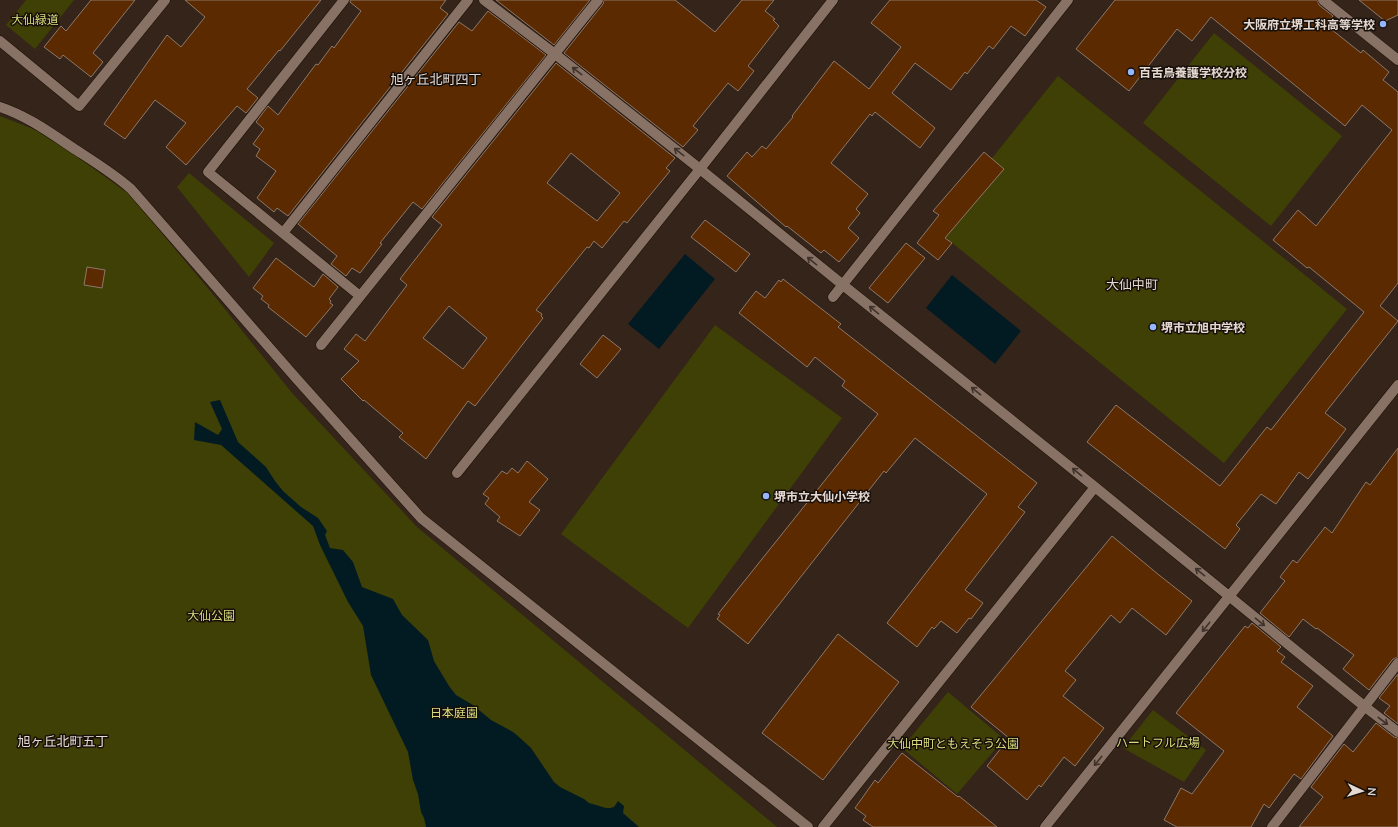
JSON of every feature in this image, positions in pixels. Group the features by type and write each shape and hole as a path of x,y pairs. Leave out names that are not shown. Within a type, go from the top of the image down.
{"street":[{"path":"0,41 79,106 165,0"},
{"path":"344,0 208,172 360,296"},
{"path":"283,233 468,0"},
{"path":"484,0 555,54 700,169 1398,732"},
{"path":"321,345 598,0"},
{"path":"457,473 833,0"},
{"path":"833,298 1067,0"},
{"path":"1323,0 1398,60"},
{"path":"0,107 13,111 34,122 117,177 131,189 295,377 421,518 808,827"},
{"path":"1046,827 1398,385"},
{"path":"823,827 1095,487"},
{"path":"1272,827 1398,663"}],"green space":[{"name":"大仙緑道","path":"26,0 74,0 35,49 6,25"},
{"path":"1214,33 1342,136 1271,226 1143,123"},
{"path":"1058,76 1347,309 1224,463 935,229"},
{"name":"大仙公園","path":"0,116 46,134 129,194 216,298 292,393 417,527 777,827 0,827"},
{"path":"189,173 274,243 249,277 177,187"},
{"path":"715,325 842,418 688,628 561,534"},
{"name":"大仙中町ともえそう公園","path":"948,692 1004,739 957,794 902,748"},
{"name":"ハートフル広場","path":"1153,710 1206,750 1184,782 1123,748"}],"water":[{"path":"685,254 715,279 659,349 628,324"},
{"path":"952,275 1021,331 995,364 926,308"},
{"path":"220,400 238,442 266,467 283,491 301,507 318,518 327,531 325,535 330,548 343,550 353,562 362,587 393,599 402,615 428,640 434,661 456,695 473,705 491,720 519,737 531,748 554,782 560,787 589,803 606,808 614,807 618,801 624,806 623,813 639,827 426,827 413,780 408,752 371,675 363,626 348,602 320,545 313,526 221,445 194,440 195,422 218,435 222,429 210,402"}],"building":[{"path":"91,0 135,0 93,53 103,62 91,77 63,55 60,59 44,47 61,26 66,31"},
{"path":"185,0 321,0 247,89 258,98 246,113 237,106 186,165 166,147 186,123 155,100 125,139 104,124 167,35 181,47 205,17"},
{"path":"350,0 446,0 440,8 448,14 288,216 277,208 274,212 257,198 276,171 256,156 260,149 253,144 264,129 256,122 268,106 278,115 316,64 318,65 332,46 334,48 361,11 350,2"},
{"path":"496,0 590,0 554,45"},
{"path":"604,0 675,0 715,32 742,0 774,0 765,11 775,19 773,20 779,26 748,66 754,71 738,91 728,83 693,126 698,130 683,147 564,53 603,4"},
{"path":"890,0 1036,0 1046,7 1025,36 1011,26 993,49 989,46 967,74 965,72 951,90 915,63 892,93 935,128 920,148 875,112 872,116 870,114 831,163 868,194 856,209 860,213 848,228 859,238 839,262 824,250 821,253 787,226 786,227 727,176 747,152 752,157 762,146 766,149 793,117 792,116 834,61 869,89 901,47 871,23"},
{"path":"1115,0 1317,0 1319,5 1333,16 1326,25 1361,53 1363,50 1389,72 1383,80 1398,92 1398,283 1380,306 1398,321 1325,413 1346,429 1308,479 1299,472 1276,504 1261,494 1236,525 1240,529 1225,549 1087,442 1116,405 1220,486 1267,427 1271,430 1364,312 1273,240 1298,210 1316,226 1392,130 1362,105 1345,126 1211,17 1192,41 1177,29 1129,91 1076,49"},
{"path":"1359,0 1398,0 1398,15 1385,21"},
{"path":"488,11 546,55 422,209 413,202 380,243 382,244 360,273 352,268 346,276 331,264 337,256 298,224 459,22 472,31"},
{"path":"556,63 675,158 666,168 670,171 627,223 624,221 602,248 594,241 589,248 587,247 536,310 542,314 541,316 543,318 475,406 468,401 426,459 399,437 403,433 364,400 363,401 341,379 359,361 344,349 356,334 365,341 407,285 400,279 442,225 432,217","holes":["571,153 620,193 597,221 547,183","449,306 487,338 463,369 423,338"]},
{"path":"984,152 1004,169 945,238 952,243 938,260 917,243 939,215 933,211"},
{"path":"705,220 750,254 736,272 691,237"},
{"path":"906,243 925,258 888,303 869,288"},
{"path":"276,258 314,287 323,274 338,287 329,299 331,301 330,303 333,305 306,337 268,307 269,305 261,299 263,296 253,288"},
{"path":"87,267 105,270 102,288 84,285"},
{"path":"783,279 841,324 838,327 1037,483 1018,507 1025,512 965,590 983,603 971,619 969,618 957,633 941,621 934,629 932,627 917,647 887,623 987,494 915,438 886,473 884,471 748,644 717,619 720,615 718,614 878,414 842,386 845,381 815,357 807,367 739,313 756,291 765,298 779,280 781,282"},
{"path":"603,335 621,349 597,378 580,364"},
{"path":"1398,448 1398,657 1393,659 1369,690 1343,669 1354,655 1317,628 1316,629 1303,619 1289,637 1260,613 1285,581 1280,577 1293,560 1297,563 1325,527 1332,533 1366,482 1370,485"},
{"path":"527,461 548,479 529,502 540,510 520,536 497,521 500,517 485,504 489,498 483,494 502,471 507,474 512,468 518,473"},
{"path":"1112,536 1192,601 1166,635 1132,608 1120,623 1111,615 1065,671 1076,680 1063,696 1104,728 1075,766 1064,757 1041,787 1039,785 1027,800 987,766 1009,738 971,707"},
{"path":"1252,623 1281,647 1277,651 1285,657 1281,662 1313,686 1297,707 1333,736 1301,779 1294,774 1269,808 1264,804 1251,827 1177,827 1164,820 1181,788 1192,794 1224,751 1176,713 1245,626 1248,628"},
{"path":"838,634 899,682 823,780 762,733"},
{"path":"1398,674 1398,724 1384,713 1390,706 1379,698"},
{"path":"1376,723 1394,737 1398,738 1398,827 1299,827 1323,797 1311,787 1344,744 1353,752"},
{"path":"902,753 997,827 873,827 863,820 866,816 855,808 875,780 878,783"}],"place":[{"name":"大阪府立堺工科高等学校","path":"1383,24"},
{"name":"百舌鳥養護学校分校","path":"1131,72"},
{"name":"堺市立旭中学校","path":"1153,327"},
{"name":"堺市立大仙小学校","path":"766,496"}],"district":[{"name":"旭ヶ丘北町四丁","path":"436,79"},
{"name":"大仙中町","path":"1132,284"},
{"name":"旭ヶ丘北町五丁","path":"63,741"}],"park label":[{"name":"日本庭園","path":"454,712"}]}
